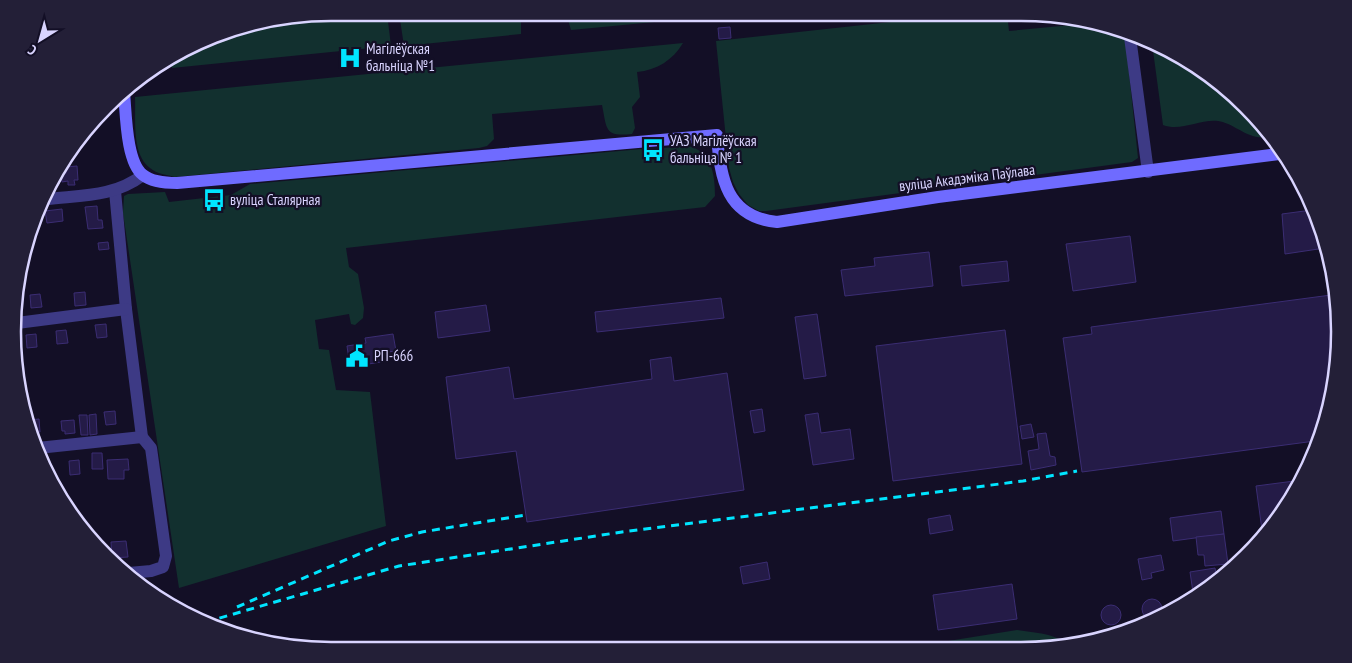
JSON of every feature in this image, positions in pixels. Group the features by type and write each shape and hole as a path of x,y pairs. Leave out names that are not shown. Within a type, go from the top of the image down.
{"main road":[{"path":"125,100 131,154 135,165 143,175"},
{"name":"вуліца Акадэміка Паўлава","path":"143,175 158,182 176,183 717,135 719,161 729,196 745,213 762,221 777,222 938,197 1275,155"}],"street":[{"path":"1131,42 1148,172"},
{"path":"51,200 115,191 128,186 143,175"},
{"path":"115,191 126,309 142,436 151,448 166,556 163,567 151,572 136,573"},
{"path":"21,322 126,309"},
{"path":"44,447 142,436"}],"green space":[{"path":"388,21 391,46 172,68 172,66 176,63 213,45 271,27 311,22"},
{"path":"400,21 521,21 521,34 404,46"},
{"path":"568,21 665,21 571,30"},
{"path":"900,21 1008,21 1009,31 1069,25 1101,32 1126,40 1138,158 1132,162 759,211 748,205 739,194 729,168 716,41"},
{"path":"683,43 664,63 651,69 637,72 640,97 632,107 635,128 632,134 616,134 608,130 602,105 492,114 494,139 487,146 479,148 175,177 159,173 150,168 144,162 137,145 135,97"},
{"path":"1153,51 1176,63 1209,85 1240,112 1262,137 1247,134 1224,122 1218,121 1177,127 1163,125"},
{"path":"688,146 696,149 707,158 713,172 715,196 705,207 346,248 349,267 358,274 364,308 363,318 355,325 351,324 349,314 315,320 319,349 329,350 336,390 370,392 386,526 179,588 123,213 124,196 128,194 165,192 169,202 231,195 250,184 642,149 644,158 660,156 664,148"},
{"path":"1017,630 1060,639 1020,642 942,642"}],"building":[{"path":"730,27 731,38 719,39 718,28"},
{"path":"77,166 78,180 74,180 75,185 68,185 68,181 62,182 62,178 69,167"},
{"path":"97,206 98,220 102,220 103,228 88,229 85,207"},
{"path":"62,209 63,221 47,223 46,211"},
{"path":"1306,211 1319,249 1285,254 1282,214"},
{"path":"1130,236 1136,282 1073,291 1066,244"},
{"path":"108,242 109,249 99,250 98,243"},
{"path":"929,252 933,286 845,296 841,270 875,266 874,258"},
{"path":"1007,261 1009,281 962,286 960,266"},
{"path":"85,292 86,305 75,306 74,293"},
{"path":"40,294 42,307 31,308 30,295"},
{"path":"1328,295 1331,332 1328,372 1320,412 1310,442 1082,472 1063,338 1092,334 1091,327"},
{"path":"721,298 724,318 597,332 595,312"},
{"path":"486,305 490,331 438,338 435,312"},
{"path":"817,314 826,376 804,379 795,317"},
{"path":"106,324 107,337 97,338 95,325"},
{"path":"66,330 68,343 57,344 56,331"},
{"path":"1005,330 1022,464 893,481 876,346"},
{"path":"36,334 37,347 27,348 26,335"},
{"path":"393,334 396,351 380,353 381,362 350,367 347,346 366,343 365,338"},
{"path":"671,357 674,381 727,373 744,490 527,522 516,451 456,459 446,377 509,367 514,399 652,379 650,360"},
{"path":"762,409 765,431 754,433 750,411"},
{"path":"115,411 116,424 106,425 104,412"},
{"path":"818,413 821,433 850,429 854,459 813,465 805,415"},
{"path":"96,414 97,434 90,435 89,415"},
{"path":"79,415 87,415 88,435 81,435"},
{"path":"34,419 39,419 40,432 38,432"},
{"path":"74,420 75,433 65,434 65,431 62,431 61,421"},
{"path":"1031,424 1034,437 1022,439 1020,426"},
{"path":"1046,433 1050,456 1055,457 1056,465 1031,470 1028,451 1039,449 1037,434"},
{"path":"92,453 102,453 103,469 92,469"},
{"path":"128,459 129,470 124,470 124,479 108,479 107,460"},
{"path":"79,460 80,474 70,475 69,461"},
{"path":"1292,481 1262,527 1256,486"},
{"path":"1221,511 1224,534 1173,541 1170,518"},
{"path":"950,515 953,530 930,534 928,519"},
{"path":"1224,534 1228,562 1205,566 1204,555 1198,555 1196,537"},
{"path":"126,541 128,557 119,558 112,550 111,542"},
{"path":"1161,555 1164,570 1151,573 1152,578 1142,580 1138,559"},
{"path":"767,562 770,579 743,584 740,567"},
{"path":"1215,568 1216,573 1193,589 1190,572"},
{"path":"1012,584 1017,619 938,630 933,595"},
{"path":"1148,600 1156,600 1162,608 1158,610 1145,616 1143,613 1143,605"},
{"path":"1107,605 1115,605 1121,611 1121,619 1115,625 1107,625 1101,619 1101,611"}],"railway":[{"path":"216,619 399,566 622,532 1023,481 1077,471"},
{"path":"237,607 389,541 422,532 526,515"}],"place":[{"name":"Магілёўская бальніца №1","path":"350,58"},
{"name":"УАЗ Магілёўская бальніца № 1","path":"653,150"},
{"name":"вуліца Сталярная","path":"214,200"},
{"name":"РП-666","path":"357,356"}]}
